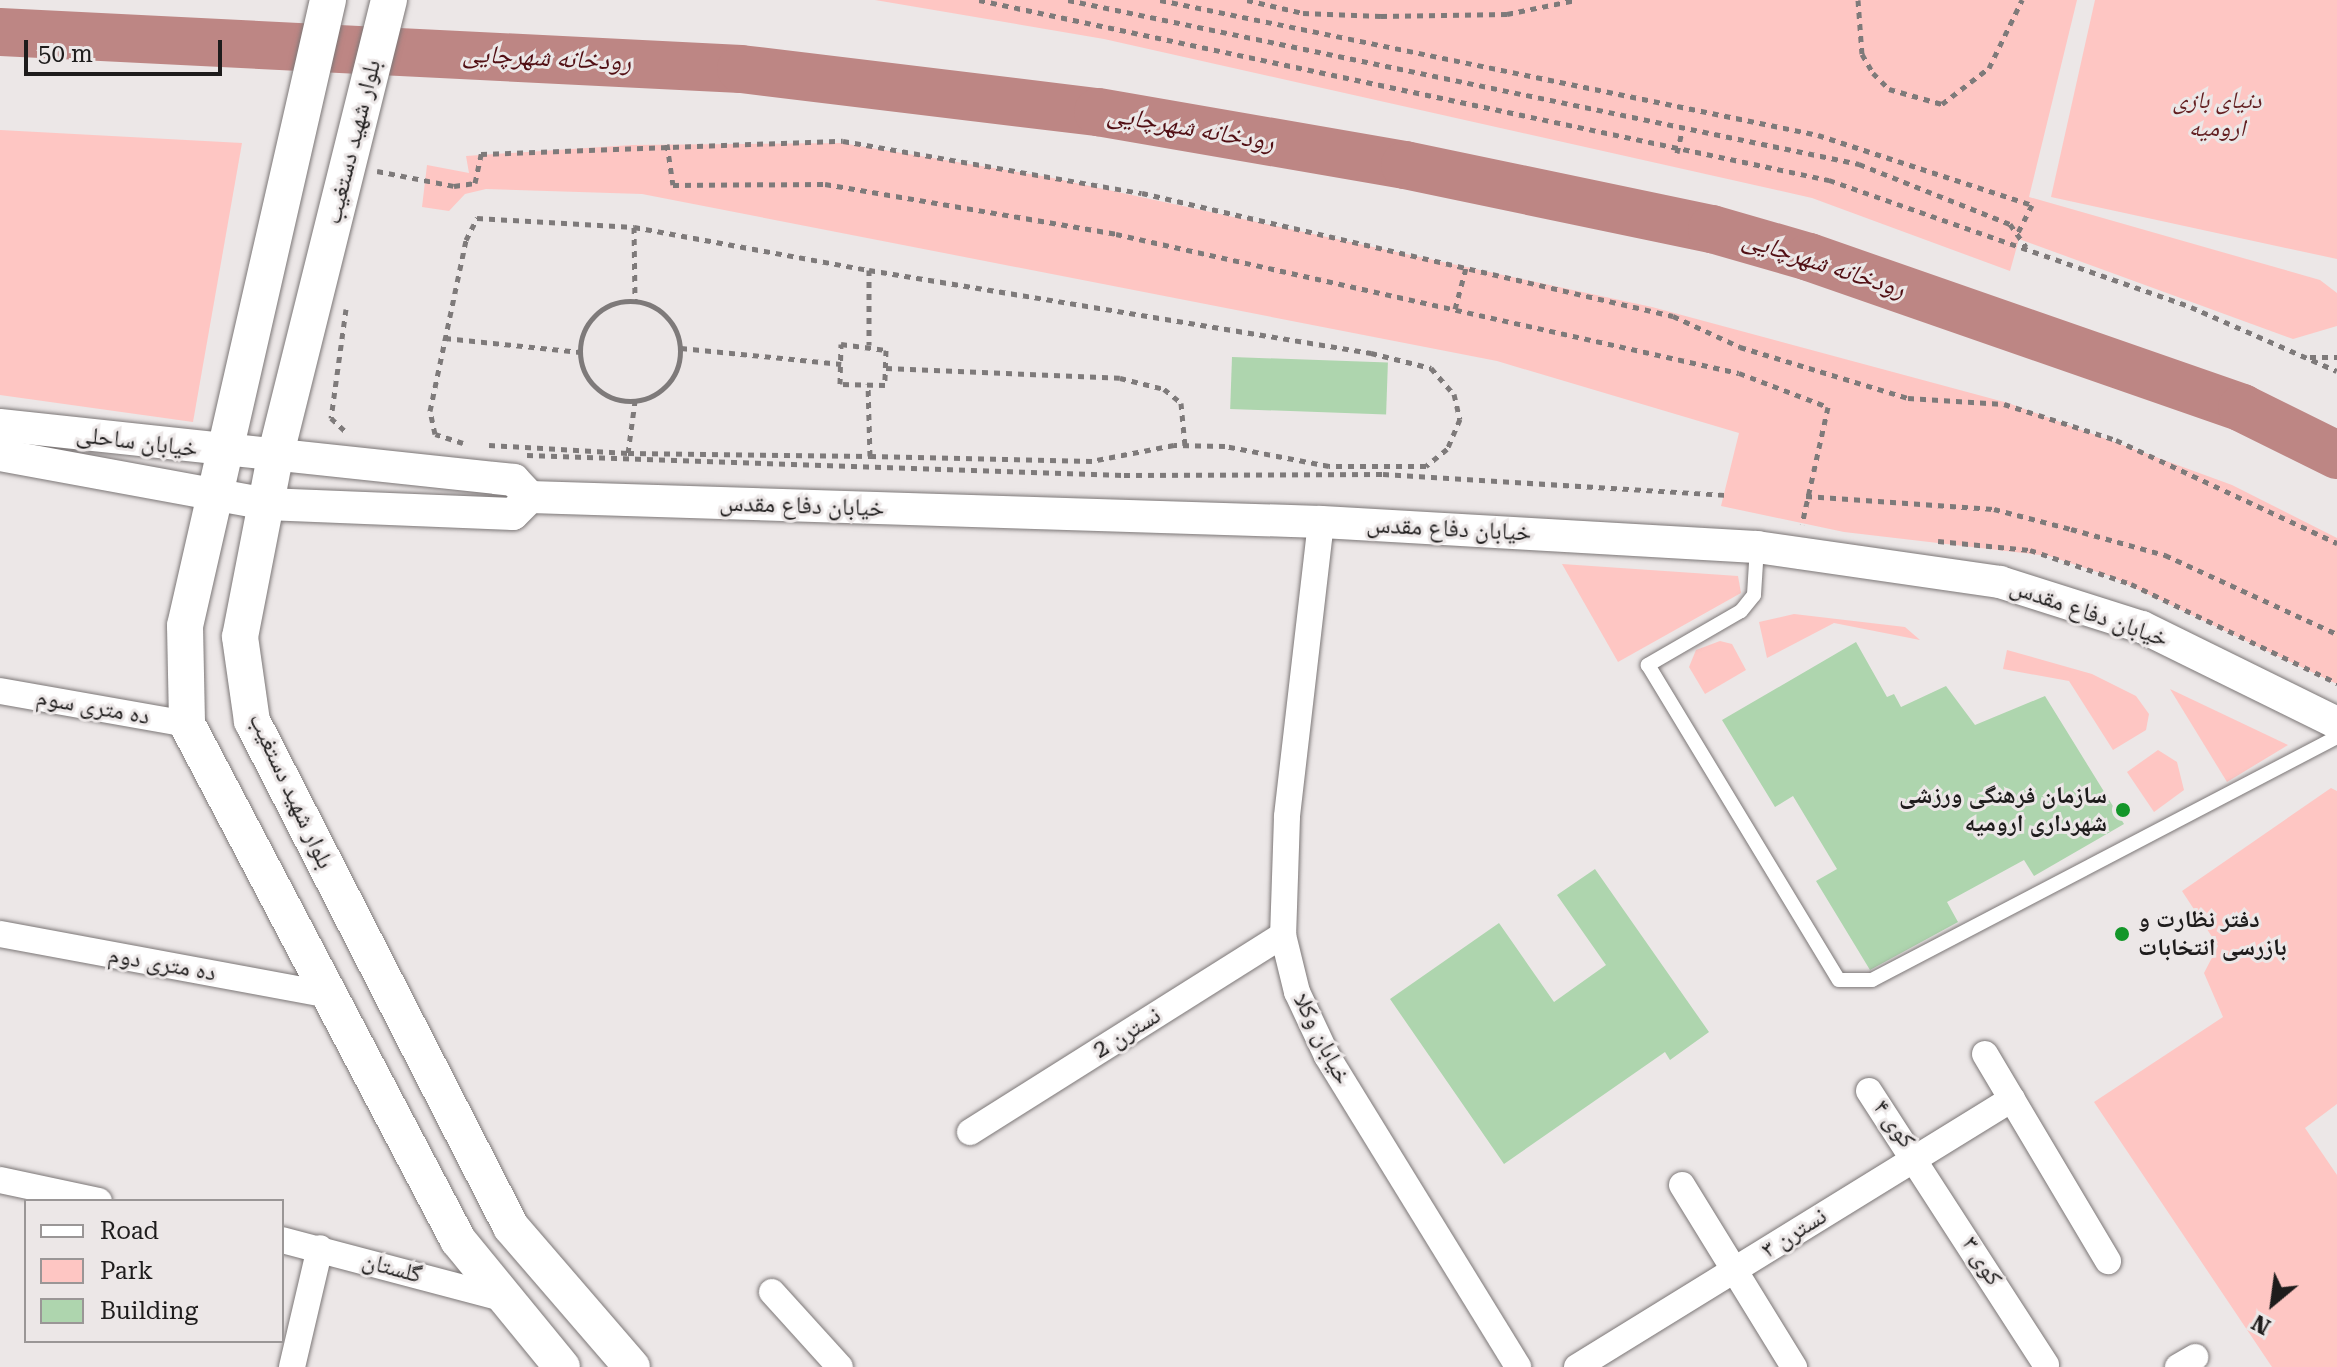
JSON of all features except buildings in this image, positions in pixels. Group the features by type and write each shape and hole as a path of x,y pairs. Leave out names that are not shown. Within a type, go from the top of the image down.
{"main road":[{"path":"328,0 279,191 185,626 187,724 323,994 458,1240 502,1298 562,1367"},
{"name":"بلوار شهید دستغیب","path":"389,0 368,170 337,201 275,457 240,637 252,721 511,1227 632,1367"}],"street":[{"name":"خیابان ساحلی","path":"0,425 275,457"},
{"name":"خیابان ساحلی","path":"0,455 213,499 266,504"},
{"name":"خیابان دفاع مقدس","path":"275,457 514,480 530,497 1321,522 1757,547 2000,582 2142,627 2337,723"},
{"name":"خیابان دفاع مقدس","path":"266,504 513,514 530,497"},
{"name":"خیابان وکلا","path":"1321,522 1287,817 1283,935 1297,992 1327,1056 1518,1367"},
{"name":"ده متری سوم","path":"0,691 187,724"},
{"name":"ده متری دوم","path":"0,934 323,994"},
{"name":"نسترن 2","path":"970,1132 1283,935"},
{"path":"1985,1054 2108,1261"},
{"name":"کوی ۴","path":"1869,1091 1918,1157"},
{"name":"نسترن ۳","path":"1577,1367 2012,1099"},
{"name":"کوی ۳","path":"1918,1157 2046,1365"},
{"path":"0,1180 90,1199"},
{"path":"1682,1185 1794,1367"},
{"name":"گلستان","path":"284,1240 502,1298"},
{"path":"292,1367 320,1248"},
{"path":"772,1292 840,1367"}],"lane":[{"path":"1757,547 1754,595 1741,611 1648,665 1839,980 1872,980 2337,737"}],"path":[{"path":"979,0 1677,153 1829,180 2026,247 2337,371"},
{"path":"1068,0 1682,132 1859,164 2010,224 2026,247"},
{"path":"1160,0 1818,135 2032,205 2017,234"},
{"path":"1247,0 1303,13 1381,16 1507,14 1576,0"},
{"path":"1858,0 1862,54 1873,73 1889,89 1942,104 1989,68 2022,0"},
{"path":"1677,153 1682,132"},
{"path":"368,170 454,186 475,183 481,154 667,144 843,141 1142,193 1673,316 1740,347 1908,398 2004,404 2116,440 2337,543"},
{"path":"667,144 673,185 825,184 1116,234 1739,373 1828,407 1801,524"},
{"path":"477,218 634,227 1401,360 1431,368 1454,394 1460,419 1447,449 1426,466 1329,466 1185,446 1092,461 628,453 466,444 435,434 430,411 445,338 477,218"},
{"path":"634,227 635,301"},
{"path":"1455,309 1466,268"},
{"path":"869,270 869,345"},
{"path":"348,300 331,418 354,439"},
{"path":"635,301 671,322 681,348 663,390 635,401 603,394 580,352 590,321 635,301"},
{"path":"445,338 580,352"},
{"path":"841,344 869,345 886,350 885,385 840,384 841,344"},
{"path":"681,348 841,364"},
{"path":"2308,357 2337,357"},
{"path":"886,368 1120,378 1164,389 1181,403 1185,446"},
{"path":"868,384 870,456"},
{"path":"628,453 635,401"},
{"path":"446,451 462,452"},
{"path":"478,453 880,469 1383,474 1724,495"},
{"path":"1806,496 1994,509 2056,525 2165,555 2337,634"}],"green space":[{"path":"875,0 2077,0 2029,197 2320,280 2337,293 2337,326 2293,339 2019,239 2010,271 1812,198 1104,39"},
{"name":"دنیای بازی ارومیه","path":"2095,0 2337,0 2337,259 2051,197"},
{"path":"0,130 242,143 193,422 0,395"},
{"path":"841,143 1048,177 1652,307 2008,403 2232,485 2337,538 2337,684 2112,577 2049,556 1844,532 1721,506 1739,433 1497,361 642,194 486,189 465,194 449,211 422,207 427,165 469,173 466,156 632,145"},
{"path":"1562,564 1738,576 1741,593 1618,662"},
{"path":"1794,614 1905,627 1920,640 1834,623 1767,658 1759,622"},
{"path":"1720,641 1732,644 1746,670 1705,694 1689,667 1696,650"},
{"path":"2007,650 2092,674 2136,696 2149,714 2146,730 2113,750 2069,681 2003,669"},
{"path":"2170,689 2288,745 2227,782"},
{"path":"2158,750 2177,762 2184,790 2154,812 2127,772"},
{"path":"2331,788 2337,791 2337,1104 2305,1128 2337,1175 2337,1367 2272,1367 2094,1102 2223,1017 2204,973 2218,946 2182,891"}],"waterway":[{"name":"رودخانه شهرچایی","path":"0,32 741,69 1098,112 1405,165 1712,229 1809,257 2242,408 2337,455"}],"place":[{"name":"سازمان فرهنگی ورزشی شهرداری ارومیه","path":"2123,810"},
{"name":"دفتر نظارت و بازرسی انتخابات","path":"2122,934"}]}
